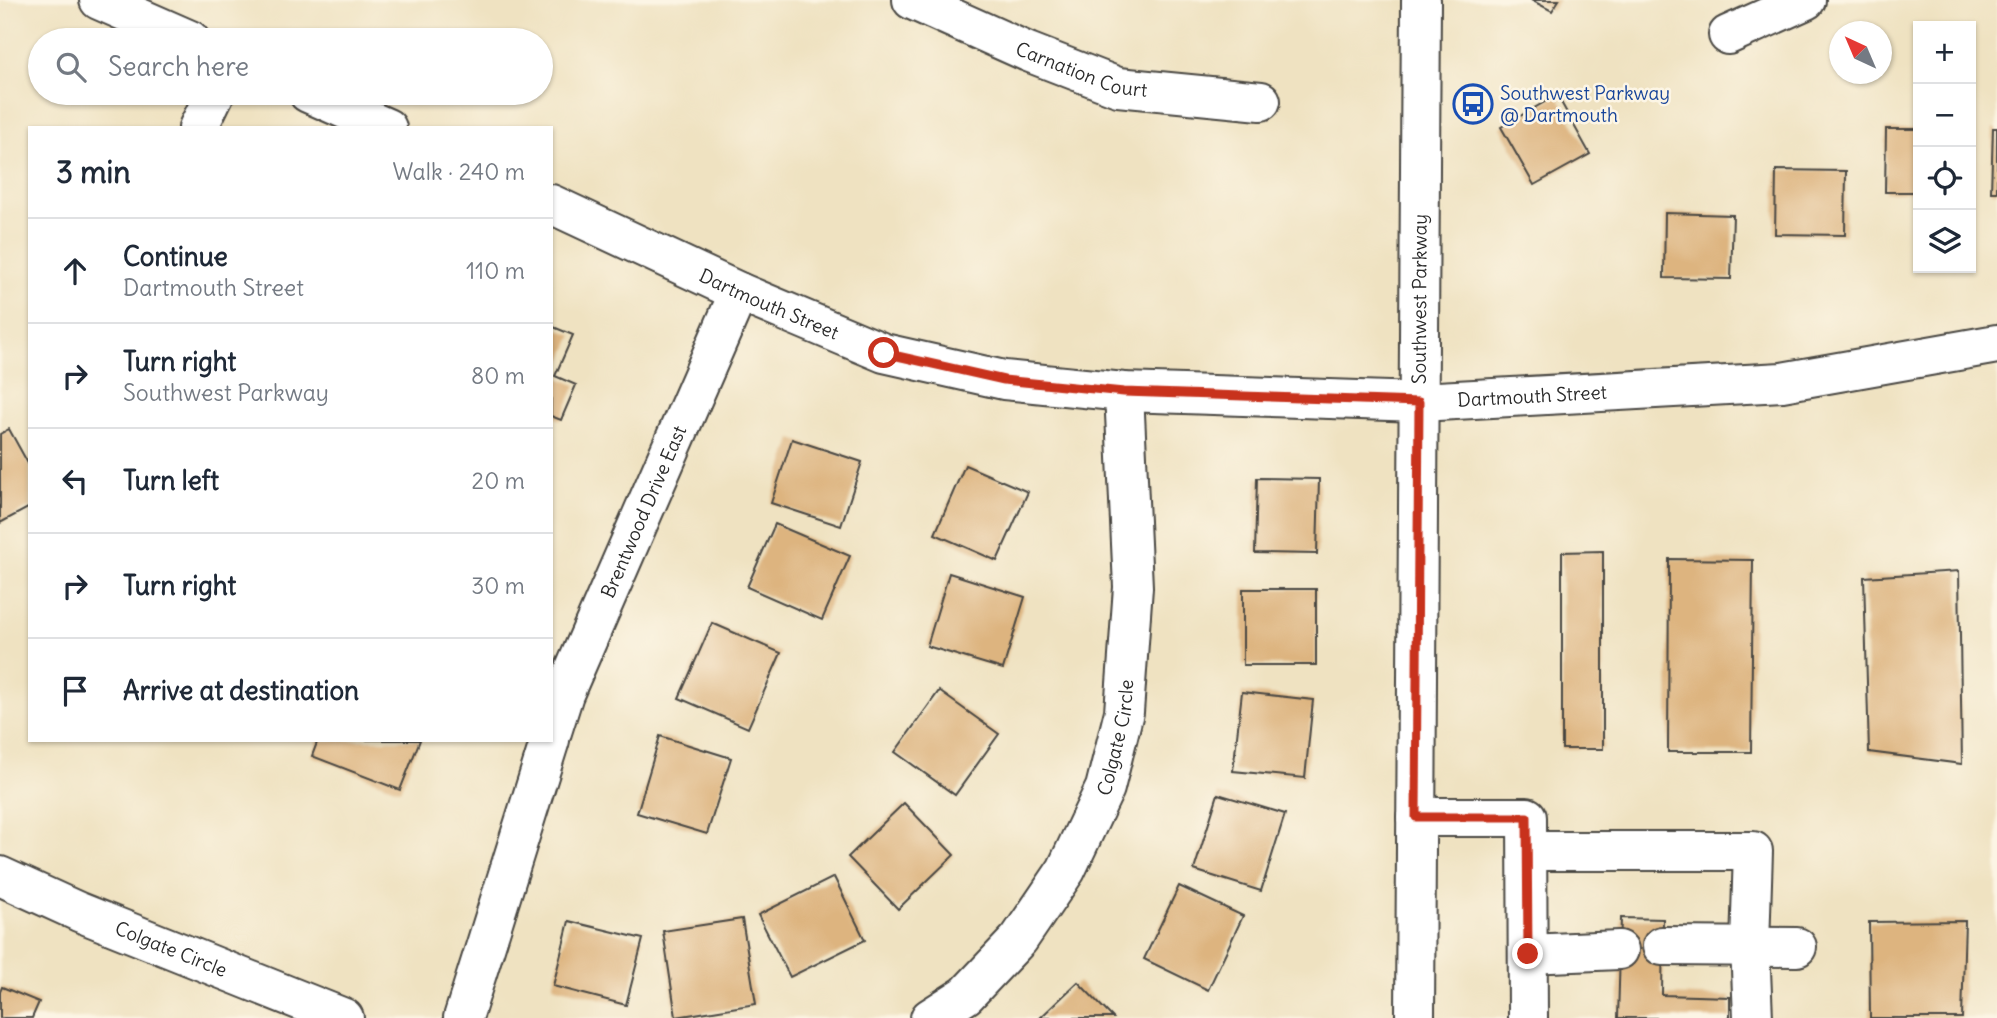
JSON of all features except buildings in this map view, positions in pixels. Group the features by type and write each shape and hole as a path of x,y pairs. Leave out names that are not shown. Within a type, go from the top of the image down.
{"street":[{"path":"99,0 163,28"},
{"name":"Carnation Court","path":"912,0 1028,52 1118,87 1261,101"},
{"name":"Southwest Parkway","path":"1415,1018 1421,0"},
{"path":"1728,35 1806,0"},
{"path":"199,126 209,105"},
{"path":"335,105 382,126"},
{"name":"Dartmouth Street","path":"553,205 739,292 884,353 1004,380 1124,392 1419,402 1782,382 1997,344"},
{"name":"Brentwood Drive East","path":"553,729 564,694 739,292"},
{"name":"Colgate Circle","path":"930,1018 966,995 1018,939 1066,870 1105,788 1124,712 1133,587 1124,392"},
{"path":"463,1018 549,742"},
{"path":"1416,817 1527,817 1528,1018"},
{"path":"1528,851 1753,851 1753,1018"},
{"name":"Colgate Circle","path":"0,876 79,912 344,1018"},
{"path":"1662,946 1797,947"},
{"path":"1528,954 1619,950"}],"place":[{"name":"Southwest Parkway @ Dartmouth","path":"1473,104"}],"route":[{"path":"884,353 1004,380 1124,392 1419,402 1416,817 1527,817 1528,954"}]}
